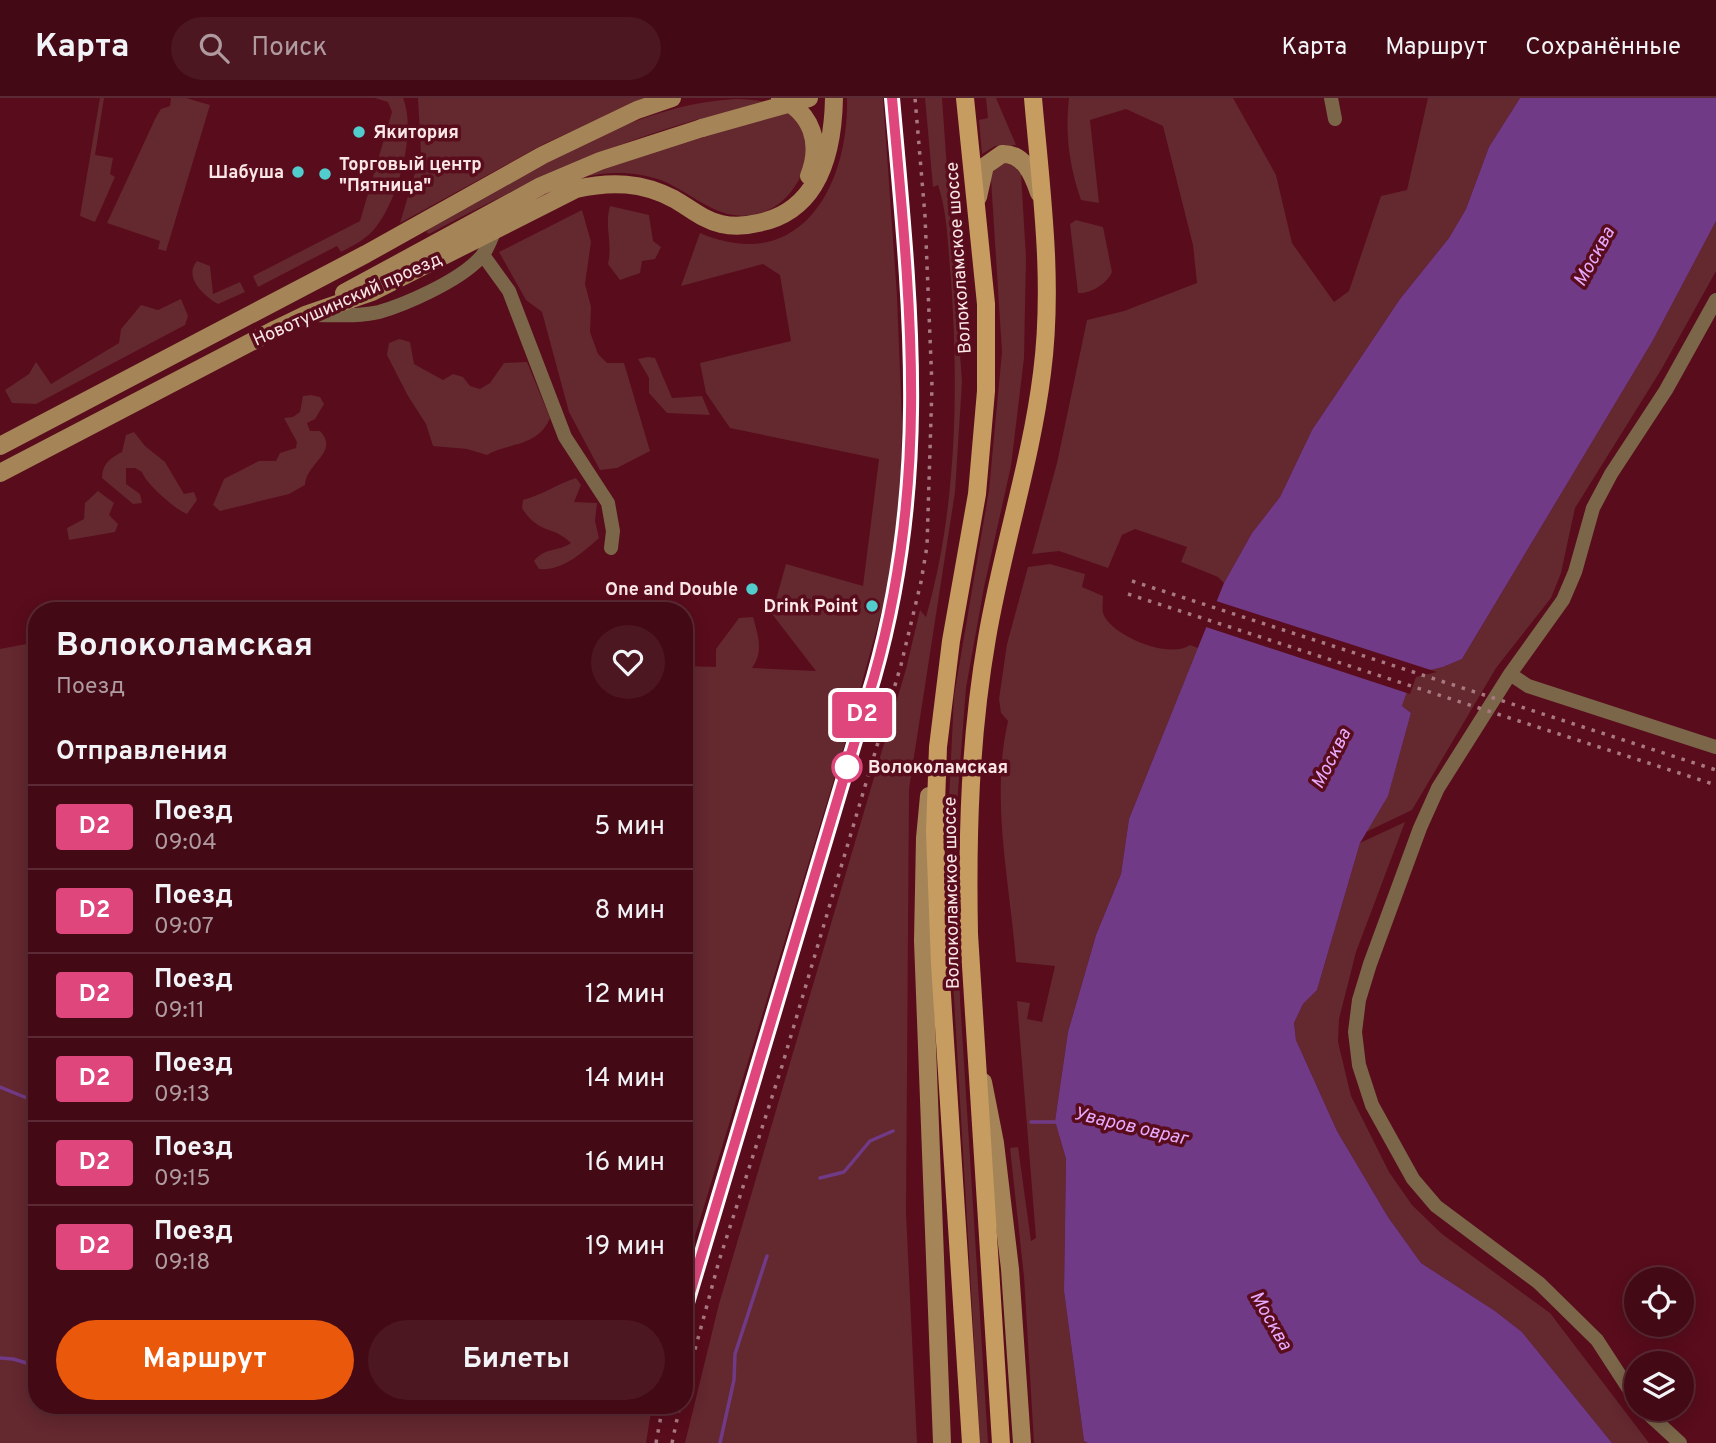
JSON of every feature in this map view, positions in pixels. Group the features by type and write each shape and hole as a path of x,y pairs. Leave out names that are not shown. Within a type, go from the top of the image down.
{"main road":[{"name":"Новотушинский проезд","path":"0,446 366,254 543,155 637,110 672,98"},
{"path":"779,98 794,105 806,117 814,132 816,149 804,188 782,216"},
{"path":"305,315 541,186 600,161 702,128 809,98"},
{"path":"782,216 810,193 822,173 833,130 834,98"},
{"name":"Волоколамское шоссе","path":"942,1443 923,941 925,838 951,641 977,494 983,433 986,304 965,98"},
{"name":"Волоколамское шоссе","path":"1001,1443 968,880 972,752 987,637 1042,374 1048,279 1033,98"},
{"path":"977,200 980,181 989,161 1010,154 1023,161 1032,175 1044,206"},
{"name":"Новотушинский проезд","path":"0,473 305,315 372,292 576,189 616,183 636,184 657,191 705,219 721,224 752,225 782,216"},
{"name":"Волоколамское шоссе","path":"937,747 934,832 937,903 971,1443"},
{"path":"977,1064 987,1097 995,1143 1010,1269 1022,1443"}],"street":[{"path":"1331,98 1335,120"},
{"path":"305,315 378,312 458,275 482,255 495,230"},
{"path":"482,255 509,291 565,437 608,503 613,531 611,548"},
{"path":"1624,1383 1587,1331 1539,1283 1436,1206 1413,1179 1372,1105 1359,1065 1355,1032 1359,1000 1420,828 1438,788 1510,674 1563,600 1575,572 1593,508 1611,474 1666,390 1716,300"},
{"path":"1510,674 1528,686 1716,747"},
{"path":"1656,1421 1680,1443"}],"shaded area":[{"path":"100,98 104,98 95,155 113,158 110,174 115,177 95,222 80,216"},
{"path":"171,98 186,98 210,105 166,251 158,249 160,241 107,223 156,117 161,109 170,106"},
{"path":"375,98 403,98 407,112 408,129 403,165 384,215 364,238 341,252 337,246 258,287 253,276 360,221 392,112 388,102"},
{"path":"418,98 644,98 544,144 400,223 421,153"},
{"path":"847,98 883,98 897,296 902,423 900,496 889,584 849,730 693,1242 693,666 716,667 716,649 739,618 753,617 759,649 752,668 816,671 772,614 786,564 863,586 879,459 730,428 706,393 700,363 791,341 780,275 763,264 681,286 700,233 735,243 766,242 791,232 812,214 828,190 839,162 845,131"},
{"path":"925,98 942,98 962,382 955,492 909,789 906,1213 917,1443 685,1443 719,1304 906,669 920,610 926,617 936,577 944,536 953,452 955,366 946,220 938,185 933,187"},
{"path":"986,98 996,98 1016,145 995,146 982,154 979,120 988,118"},
{"path":"1069,98 1233,98 1276,175 1292,243 1334,302 1349,291 1381,196 1407,190 1428,98 1520,98 1489,147 1466,209 1449,238 1400,299 1312,430 1280,497 1252,533 1224,583 1218,577 1181,562 1187,547 1135,529 1122,535 1108,568 1059,551 1032,554 1057,463 1087,320 1124,311 1197,283 1193,245 1163,126 1126,109 1090,120 1099,203 1081,200 1069,149"},
{"path":"736,99 763,101 782,107 799,122 806,135 805,165 799,180 779,204 766,211 737,216 724,213 663,181 635,174 607,173 589,176 588,173 699,119 595,155 528,184 429,234 426,232 446,217 606,133 669,110"},
{"path":"1003,163 1013,165 1021,174 1026,257 1024,358 1011,466 984,587 966,688 956,817 960,999 988,1443 980,1443 946,861 954,696 989,490 1002,352 991,179 993,172"},
{"path":"610,206 649,215 653,241 661,247 655,259 642,261 640,273 620,280 608,264"},
{"path":"582,210 591,242 585,284 591,307 590,332 598,354 607,363 624,363 650,451 617,468 600,470 569,412 542,312 526,300 499,252"},
{"path":"1076,220 1103,227 1112,272 1102,284 1083,293 1078,293 1070,224"},
{"path":"1716,221 1716,271 1661,370 1575,508 1561,573 1551,598 1496,668 1412,810 1366,832 1388,795 1411,713 1402,706 1413,673 1443,667 1462,659 1652,342"},
{"path":"197,261 210,266 213,294 240,282 245,292 218,304 213,301 194,280 192,273"},
{"path":"181,299 188,316 185,325 36,404 12,403 5,390 29,374 36,362 51,384 119,343 121,329 141,305 158,310"},
{"path":"399,339 410,342 414,364 443,380 453,374 463,377 470,386 480,389 490,383 504,363 527,362 550,418 545,427 531,439 487,455 467,449 433,446 426,424 387,355 389,343"},
{"path":"655,358 672,398 702,396 710,415 667,413 649,393 649,378 638,359"},
{"path":"303,396 320,397 324,404 315,419 307,423 310,431 320,431 326,445 305,485 289,494 220,511 213,505 224,479 259,461 276,461 280,453 296,448 297,442 284,418 293,417 300,412"},
{"path":"134,432 145,446 165,462 184,494 194,492 197,500 187,514 162,496 142,472 135,468 126,468 126,484 140,494 142,503 133,504 102,478 107,462 122,452 126,435"},
{"path":"576,478 581,485 574,502 597,503 595,521 599,538 564,564 539,569 534,561 538,557 571,543 528,517 522,508 523,500"},
{"path":"98,491 114,503 109,515 118,524 115,532 69,540 67,528 84,519 85,503"},
{"path":"1050,564 1085,574 1082,587 1103,596 1103,613 1108,621 1128,637 1155,647 1181,649 1190,645 1198,648 1129,819 1121,874 1096,935 1068,1032 1055,1121 1066,1159 1064,1291 1084,1441 1088,1443 1034,1443 1024,1277 1010,1148 1018,1147 1031,1241 1036,1238 1017,1001 1030,1003 1027,1019 1042,1022 1055,966 1016,962 1001,811 1003,751 1008,721 1001,713 999,699 1007,644 1028,567"},
{"path":"28,644 28,1414 651,1414 646,1443 0,1443 0,649"},
{"path":"1405,822 1356,952 1339,1019 1338,1042 1351,1096 1389,1172 1412,1205 1442,1234 1550,1313 1624,1410 1624,1421 1632,1421 1649,1443 1612,1443 1522,1332 1495,1311 1421,1263 1388,1217 1337,1131 1296,1040 1294,1023 1303,1004 1317,990 1360,843"}],"water":[{"name":"Москва","path":"1520,98 1716,98 1716,221 1652,342 1462,659 1413,674 1402,706 1411,713 1388,796 1360,843 1317,990 1303,1004 1294,1023 1296,1040 1337,1131 1388,1217 1421,1263 1495,1311 1522,1332 1612,1443 1088,1443 1084,1441 1064,1291 1066,1159 1055,1121 1068,1032 1096,935 1121,874 1129,819 1224,583 1252,533 1280,497 1312,430 1400,299 1449,238 1466,209 1489,147"}],"pier":[{"path":"1213,600 1437,672 1416,677 1410,694 1203,626"}],"waterway":[{"path":"0,1087 28,1098"},
{"name":"Уваров овраг","path":"1031,1122 1057,1122"},
{"name":"Уваров овраг","path":"820,1178 844,1172 870,1141 893,1131"},
{"path":"720,1443 734,1380 735,1354 767,1256"},
{"name":"Уваров овраг","path":"0,1358 28,1363"}],"railway":[{"path":"693,1283 874,677 892,602 903,530 911,388 905,246 892,98"},
{"path":"693,1357 719,1261 782,1066 901,665 921,582 927,546 932,386 925,216 915,98"},
{"path":"1132,581 1716,770"},
{"path":"1128,594 1716,785"},
{"path":"656,1443 661,1414"},
{"path":"672,1443 678,1414"}],"train":[{"name":"D2","path":"693,1282 874,677 899,572 908,511 914,385 909,291 892,98"}],"place":[{"name":"Якитория","path":"359,132"},
{"name":"Шабуша","path":"298,172"},
{"name":"Торговый центр \"Пятница\"","path":"325,174"},
{"name":"One and Double","path":"752,589"},
{"name":"Drink Point","path":"872,606"},
{"name":"Волоколамская","path":"847,767"}]}
